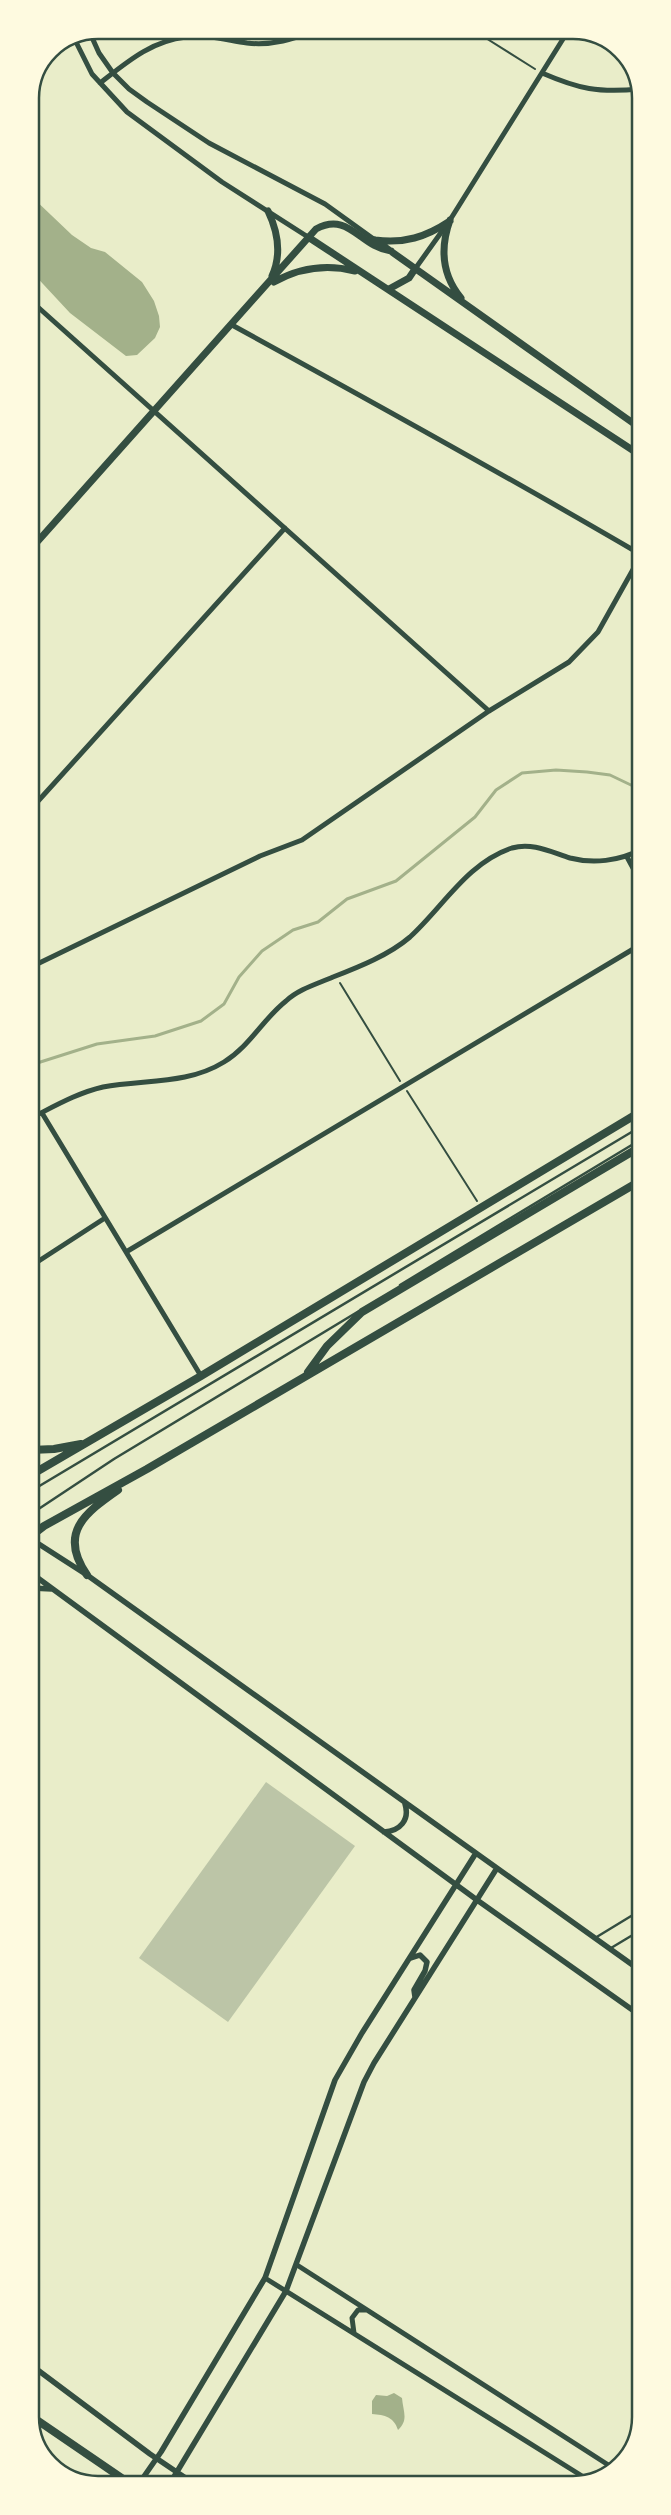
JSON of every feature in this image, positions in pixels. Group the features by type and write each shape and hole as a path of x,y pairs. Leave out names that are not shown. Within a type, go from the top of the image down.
{"main road":[{"path":"268,211 275,225 278,255 269,284"},
{"path":"375,240 406,241 421,237 450,220"},
{"path":"450,220 443,248 444,262 454,289 468,306"},
{"path":"39,540 269,284 308,237 321,226 337,224 353,231 377,250 391,251"},
{"path":"308,237 632,450"},
{"path":"375,240 632,422"},
{"path":"269,284 298,271 313,268 329,267 360,272"},
{"path":"389,289 409,278 415,269"},
{"path":"39,1470 201,1376 632,1117"},
{"path":"306,1375 327,1346 362,1312 632,1152"},
{"path":"39,1530 632,1186"},
{"path":"39,1450 54,1449 88,1442"},
{"path":"87,1575 78,1563 76,1553 75,1537 79,1524 94,1507 147,1469"},
{"path":"39,2422 119,2476"}],"street":[{"path":"93,39 113,73 129,89 147,102 201,138 325,204 375,240"},
{"path":"100,83 138,53 173,39"},
{"path":"229,39 269,44 293,39"},
{"path":"415,269 450,220 562,39"},
{"path":"76,43 84,60 100,83 127,112 222,182 308,237"},
{"path":"542,72 575,87 609,92 631,90"},
{"path":"39,308 153,413 285,528 488,711"},
{"path":"232,325 426,434 488,465 632,550"},
{"path":"39,800 285,528"},
{"path":"39,963 260,856 302,840 488,711 569,662 598,632 632,570"},
{"path":"39,1114 69,1098 103,1087 180,1079 204,1072 225,1062 250,1042 286,1001 308,987 386,953 409,937 466,876 490,859 512,848 532,846 573,858 603,861 632,854"},
{"path":"627,857 632,866"},
{"path":"126,1252 632,950"},
{"path":"42,1113 201,1376"},
{"path":"39,1261 105,1218"},
{"path":"39,1542 632,1964"},
{"path":"39,1579 477,1900 632,2010"},
{"path":"39,1589 54,1590"},
{"path":"384,1832 396,1830 401,1826 406,1815 405,1804"},
{"path":"144,2476 265,2278 335,2080 476,1853"},
{"path":"175,2476 286,2291 364,2082 415,1997 497,1868"},
{"path":"408,1961 417,1955 424,1958 427,1962 425,1971 414,1990 415,1997"},
{"path":"297,2265 608,2465"},
{"path":"265,2278 581,2475"},
{"path":"354,2333 352,2318 358,2310 366,2310"},
{"path":"39,2371 156,2458 184,2476"}],"lane":[{"path":"39,1487 632,1133"},
{"path":"39,1509 114,1460 632,1145"},
{"path":"596,1938 632,1916"},
{"path":"610,1948 632,1935"}],"path":[{"path":"488,39 542,72"}],"shaded area":[{"path":"39,204 72,235 91,248 105,252 142,282 154,301 160,327 155,338 137,355 126,356 70,313 39,280"},
{"path":"394,2393 402,2398 404,2415 403,2423 398,2430 391,2419 372,2414 372,2401 376,2395 387,2396"}],"building":[{"path":"266,1782 355,1846 228,2022 139,1958"}],"waterway":[{"path":"39,1062 97,1044 155,1036 201,1021 224,1004 239,977 262,951 293,930 318,922 347,899 396,881 475,817 496,790 522,773 556,770 587,772 610,775 632,786"}]}
